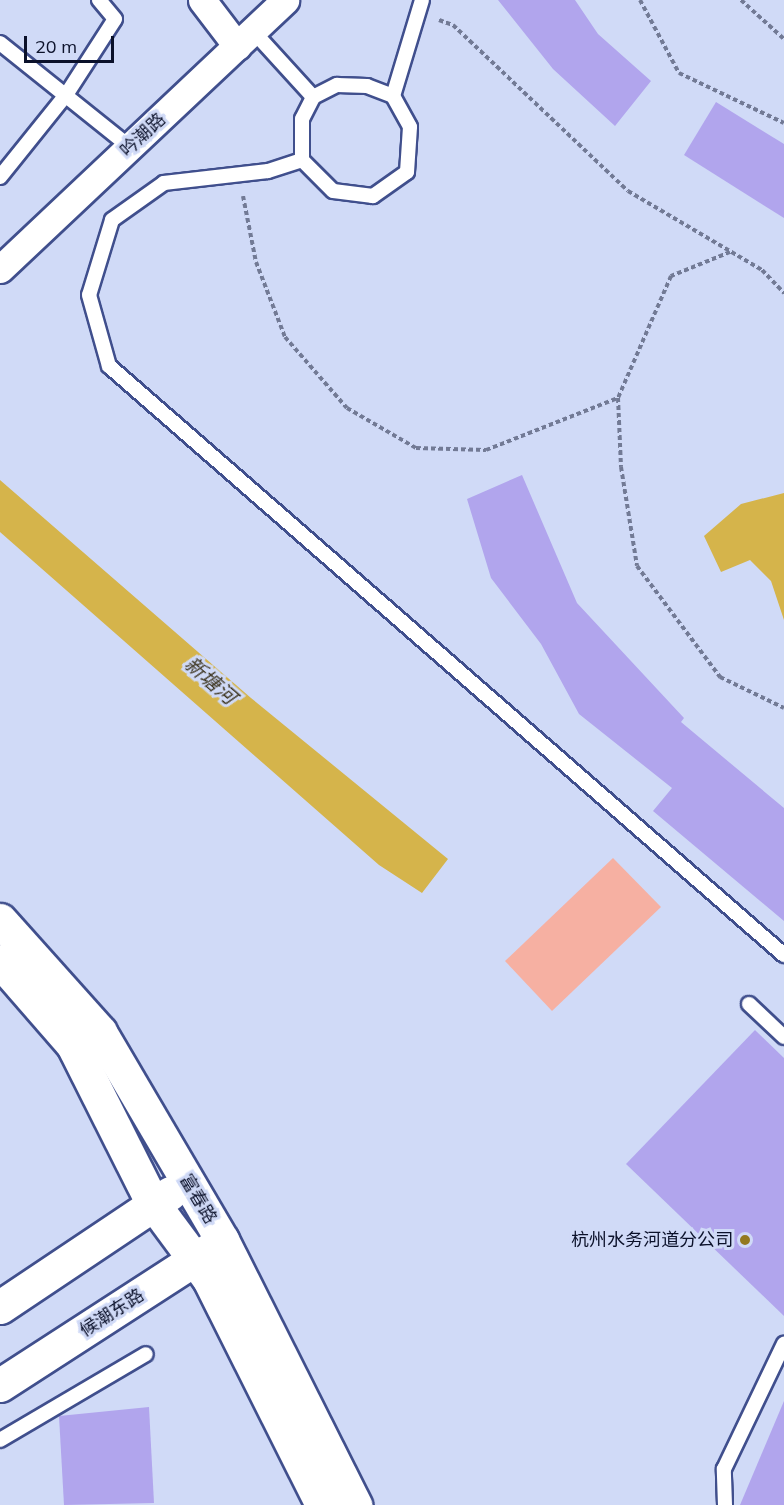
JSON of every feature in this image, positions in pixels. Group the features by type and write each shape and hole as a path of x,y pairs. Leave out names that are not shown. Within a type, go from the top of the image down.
{"street":[{"path":"202,0 245,38"},
{"name":"吟潮路","path":"0,269 285,0"},
{"name":"富春路","path":"0,920 100,1032 222,1240 356,1505"},
{"name":"富春路","path":"0,961 73,1044 152,1202 195,1260 322,1505"},
{"path":"0,1307 152,1202 189,1184"},
{"name":"候潮东路","path":"0,1385 195,1260 222,1240"}],"lane":[{"path":"0,177 66,95 115,19 99,0"},
{"path":"393,96 416,13 422,0"},
{"path":"245,38 313,97"},
{"path":"0,43 130,147"},
{"path":"337,85 367,86 393,96 410,127 407,172 373,196 333,191 302,160 302,119 313,97 337,85"},
{"path":"302,160 239,174 164,183 112,220 89,295 109,366 784,955"},
{"path":"749,1004 784,1037"},
{"path":"725,1505 724,1469 784,1344"},
{"path":"0,1440 146,1354"}],"path":[{"path":"640,0 679,73 784,123"},
{"path":"741,0 784,39"},
{"path":"416,13 453,25 628,190 762,270 784,293"},
{"path":"239,174 256,262 285,337 347,408 416,448 486,450 618,398"},
{"path":"730,252 671,276 618,398 621,468 637,566 720,677 784,708"}],"shaded area":[{"path":"613,858 661,907 552,1011 505,961"}],"water":[{"name":"新塘河","path":"0,480 251,698 448,859 422,893 379,865 0,532"},
{"path":"784,493 784,620 771,581 750,560 721,572 704,536 741,504"}],"building":[{"path":"498,0 575,0 598,34 651,81 615,126 553,69"},
{"path":"716,102 784,144 784,218 684,155"},
{"path":"522,475 577,603 684,718 681,722 784,808 784,921 653,811 672,788 579,714 541,644 491,578 467,499"},
{"name":"杭州水务河道分公司","path":"755,1030 784,1058 784,1316 626,1164"},
{"path":"784,1401 784,1505 740,1505"},
{"path":"149,1407 154,1503 64,1505 59,1416"}],"place":[{"name":"杭州水务河道分公司","path":"745,1240"}]}
